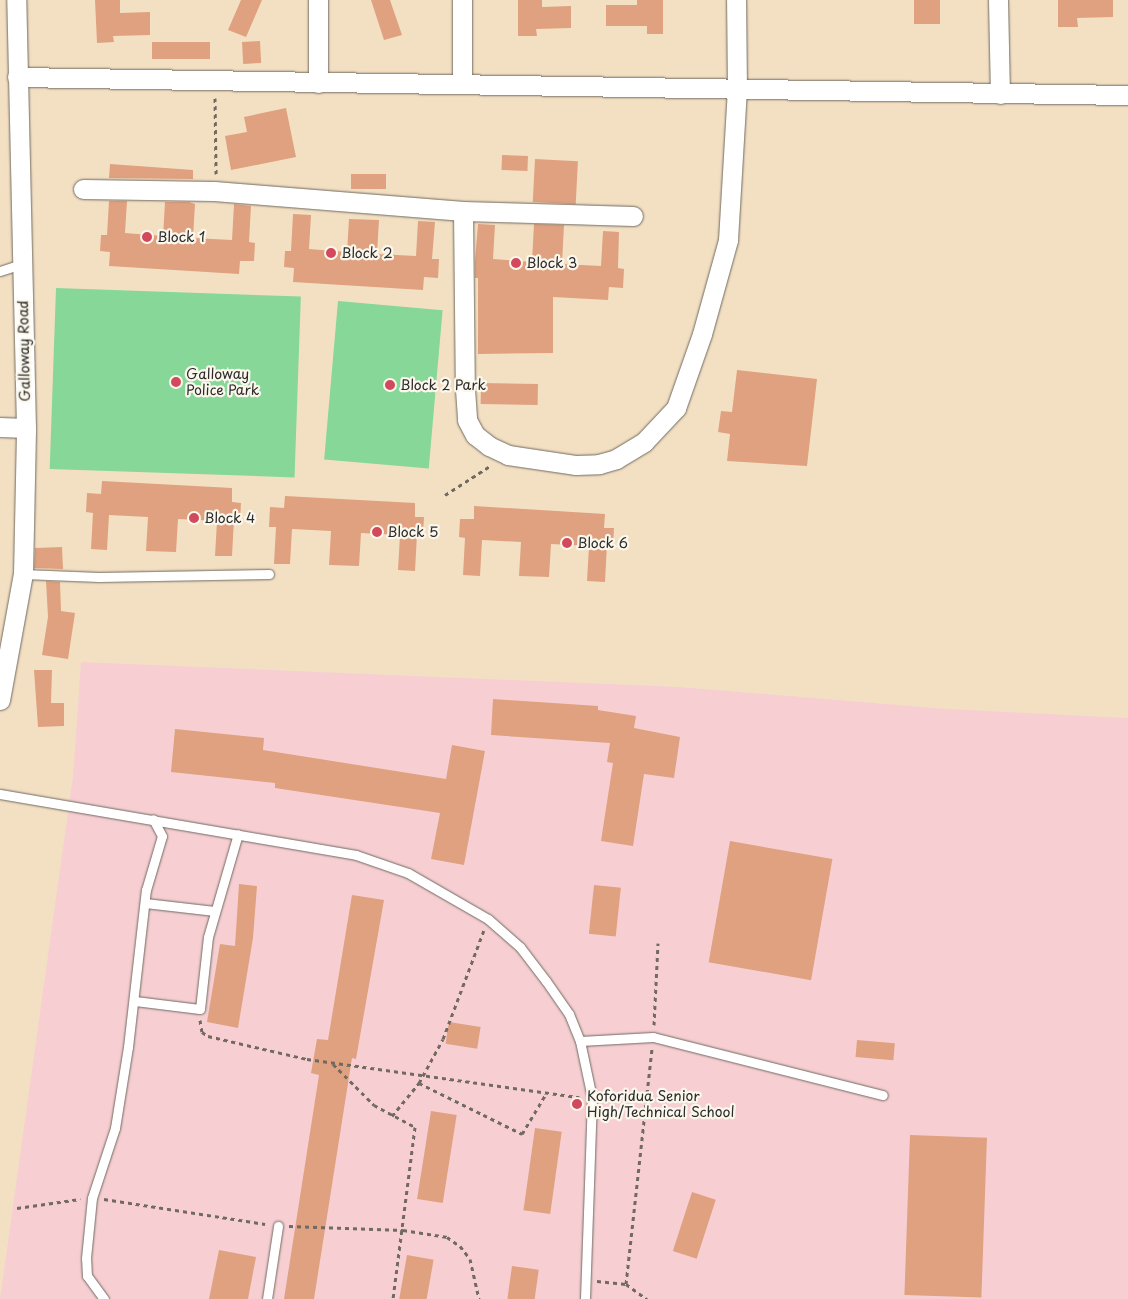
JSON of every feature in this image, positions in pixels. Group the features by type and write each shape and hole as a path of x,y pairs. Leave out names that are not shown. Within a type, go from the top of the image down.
{"street":[{"name":"Galloway Road","path":"0,700 23,574 26,428 22,264 17,77 9,46 16,0"},
{"path":"318,0 318,83"},
{"path":"462,0 462,84"},
{"path":"463,211 467,420 475,435 489,446 508,455 576,465 599,464 616,459 644,442 676,408 702,334 728,240 737,90 736,0"},
{"path":"998,0 1000,94"},
{"path":"17,77 215,83 462,84 1128,95"},
{"path":"83,190 214,190 463,211 633,216"},
{"path":"0,427 26,428"}],"lane":[{"path":"0,271 22,264"},
{"path":"23,574 99,577 270,574"},
{"path":"0,794 356,855 408,873 488,919 520,948 546,981 569,1014 580,1041 592,1098 586,1299"},
{"path":"104,1299 92,1286 85,1267 92,1198 115,1128 135,1001 145,903 162,836 153,819"},
{"path":"135,1001 200,1009 205,953 215,911 238,834"},
{"path":"145,903 215,911"},
{"path":"580,1041 653,1037 883,1095"},
{"path":"267,1299 278,1226"}],"path":[{"path":"214,190 217,162 215,83"},
{"path":"445,495 508,455"},
{"path":"392,1116 420,1083 443,1039 488,919"},
{"path":"626,1284 653,1037 658,943"},
{"path":"200,1009 199,1025 208,1036 333,1063 592,1098"},
{"path":"333,1063 374,1105 415,1127 393,1299"},
{"path":"420,1083 522,1134 547,1092"},
{"path":"17,1208 92,1198 278,1226 403,1230 435,1233 460,1246 470,1258 479,1299"},
{"path":"586,1280 626,1284 647,1299"}],"shaded area":[{"name":"Koforidua Senior High/Technical School","path":"81,662 680,687 947,709 1128,718 1128,1299 0,1299 73,776"}],"green space":[{"name":"Galloway Police Park","path":"56,288 301,297 295,477 50,469"},
{"name":"Block 2 Park","path":"338,301 443,310 429,469 324,459"}],"building":[{"path":"95,0 120,0 120,13 150,12 150,35 113,36 114,42 97,43"},
{"path":"241,0 262,0 246,37 228,30"},
{"path":"371,0 390,0 402,35 384,40"},
{"path":"518,0 542,0 542,7 571,6 571,28 536,29 537,36 518,36"},
{"path":"637,0 663,0 663,34 647,34 647,26 606,26 606,5 637,5"},
{"path":"914,0 940,0 940,24 914,24"},
{"path":"1058,0 1113,0 1113,17 1077,18 1078,27 1058,27"},
{"path":"260,41 261,63 243,64 242,42"},
{"path":"152,42 210,42 210,59 152,59"},
{"path":"286,108 296,157 231,170 225,136 247,132 244,117"},
{"path":"502,155 528,156 527,171 501,170"},
{"path":"535,159 578,161 576,204 533,202"},
{"path":"110,164 193,170 193,179 109,178"},
{"path":"351,174 386,174 386,189 351,189"},
{"name":"Block 1","path":"109,201 127,201 125,233 163,236 165,202 189,202 195,204 193,238 232,240 234,204 251,206 249,242 255,243 254,261 240,261 239,274 109,266 110,252 100,251 101,235 107,235"},
{"name":"Block 2","path":"293,214 311,215 309,249 347,252 349,219 379,220 377,254 416,256 418,221 435,222 432,259 439,259 438,278 424,277 423,290 293,282 294,268 284,267 285,251 291,251"},
{"path":"478,224 495,225 493,259 532,262 534,224 564,225 562,264 601,266 603,231 619,232 618,268 624,269 623,288 609,287 608,300 553,297 553,353 478,354 478,278 475,278 475,261"},
{"path":"737,370 817,379 807,466 727,461 730,434 718,432 721,411 732,412"},
{"path":"481,383 538,384 538,405 481,404"},
{"name":"Block 4","path":"102,481 232,488 232,502 241,503 240,520 234,519 232,556 215,556 217,521 178,519 176,552 146,551 148,517 109,515 107,550 91,549 93,513 86,512 87,493 101,494"},
{"name":"Block 5","path":"285,496 415,503 415,517 424,517 423,534 417,534 415,571 398,570 400,535 361,533 359,566 329,565 331,531 292,529 290,564 274,564 276,527 269,527 270,507 284,508"},
{"name":"Block 6","path":"474,506 605,514 604,528 614,528 613,545 607,544 605,582 587,581 589,546 551,544 549,577 519,576 521,542 482,540 480,576 463,575 465,538 459,537 460,519 474,519"},
{"path":"62,547 63,569 34,568 35,548"},
{"path":"46,581 60,582 61,611 75,613 68,659 42,655 48,617"},
{"path":"34,670 52,670 51,703 64,703 64,726 38,727"},
{"path":"493,699 598,706 598,710 636,716 634,728 680,737 674,778 644,774 633,846 601,841 613,763 607,762 610,743 491,735"},
{"path":"175,729 264,738 263,750 446,779 452,745 485,751 464,865 431,859 440,813 275,788 275,783 171,772"},
{"path":"730,841 832,859 811,980 709,962"},
{"path":"239,884 257,886 253,938 238,1028 207,1022 220,944 235,946"},
{"path":"594,885 621,888 616,937 589,934"},
{"path":"352,895 384,900 356,1059 352,1058 314,1299 284,1299 319,1075 311,1073 317,1039 328,1040"},
{"path":"449,1022 481,1027 477,1049 446,1044"},
{"path":"857,1040 895,1043 893,1060 856,1057"},
{"path":"431,1111 457,1115 443,1203 417,1199"},
{"path":"535,1128 562,1132 550,1214 523,1210"},
{"path":"910,1135 987,1138 981,1298 904,1295"},
{"path":"692,1192 716,1200 697,1259 673,1251"},
{"path":"219,1250 256,1257 248,1299 209,1299"},
{"path":"407,1255 434,1260 427,1299 399,1299"},
{"path":"512,1266 539,1270 535,1299 507,1299"}],"place":[{"name":"Block 1","path":"147,237"},
{"name":"Block 2","path":"331,253"},
{"name":"Block 3","path":"516,263"},
{"name":"Galloway Police Park","path":"176,382"},
{"name":"Block 2 Park","path":"390,385"},
{"name":"Block 4","path":"194,518"},
{"name":"Block 5","path":"377,532"},
{"name":"Block 6","path":"567,543"},
{"name":"Koforidua Senior High/Technical School","path":"577,1104"}]}
